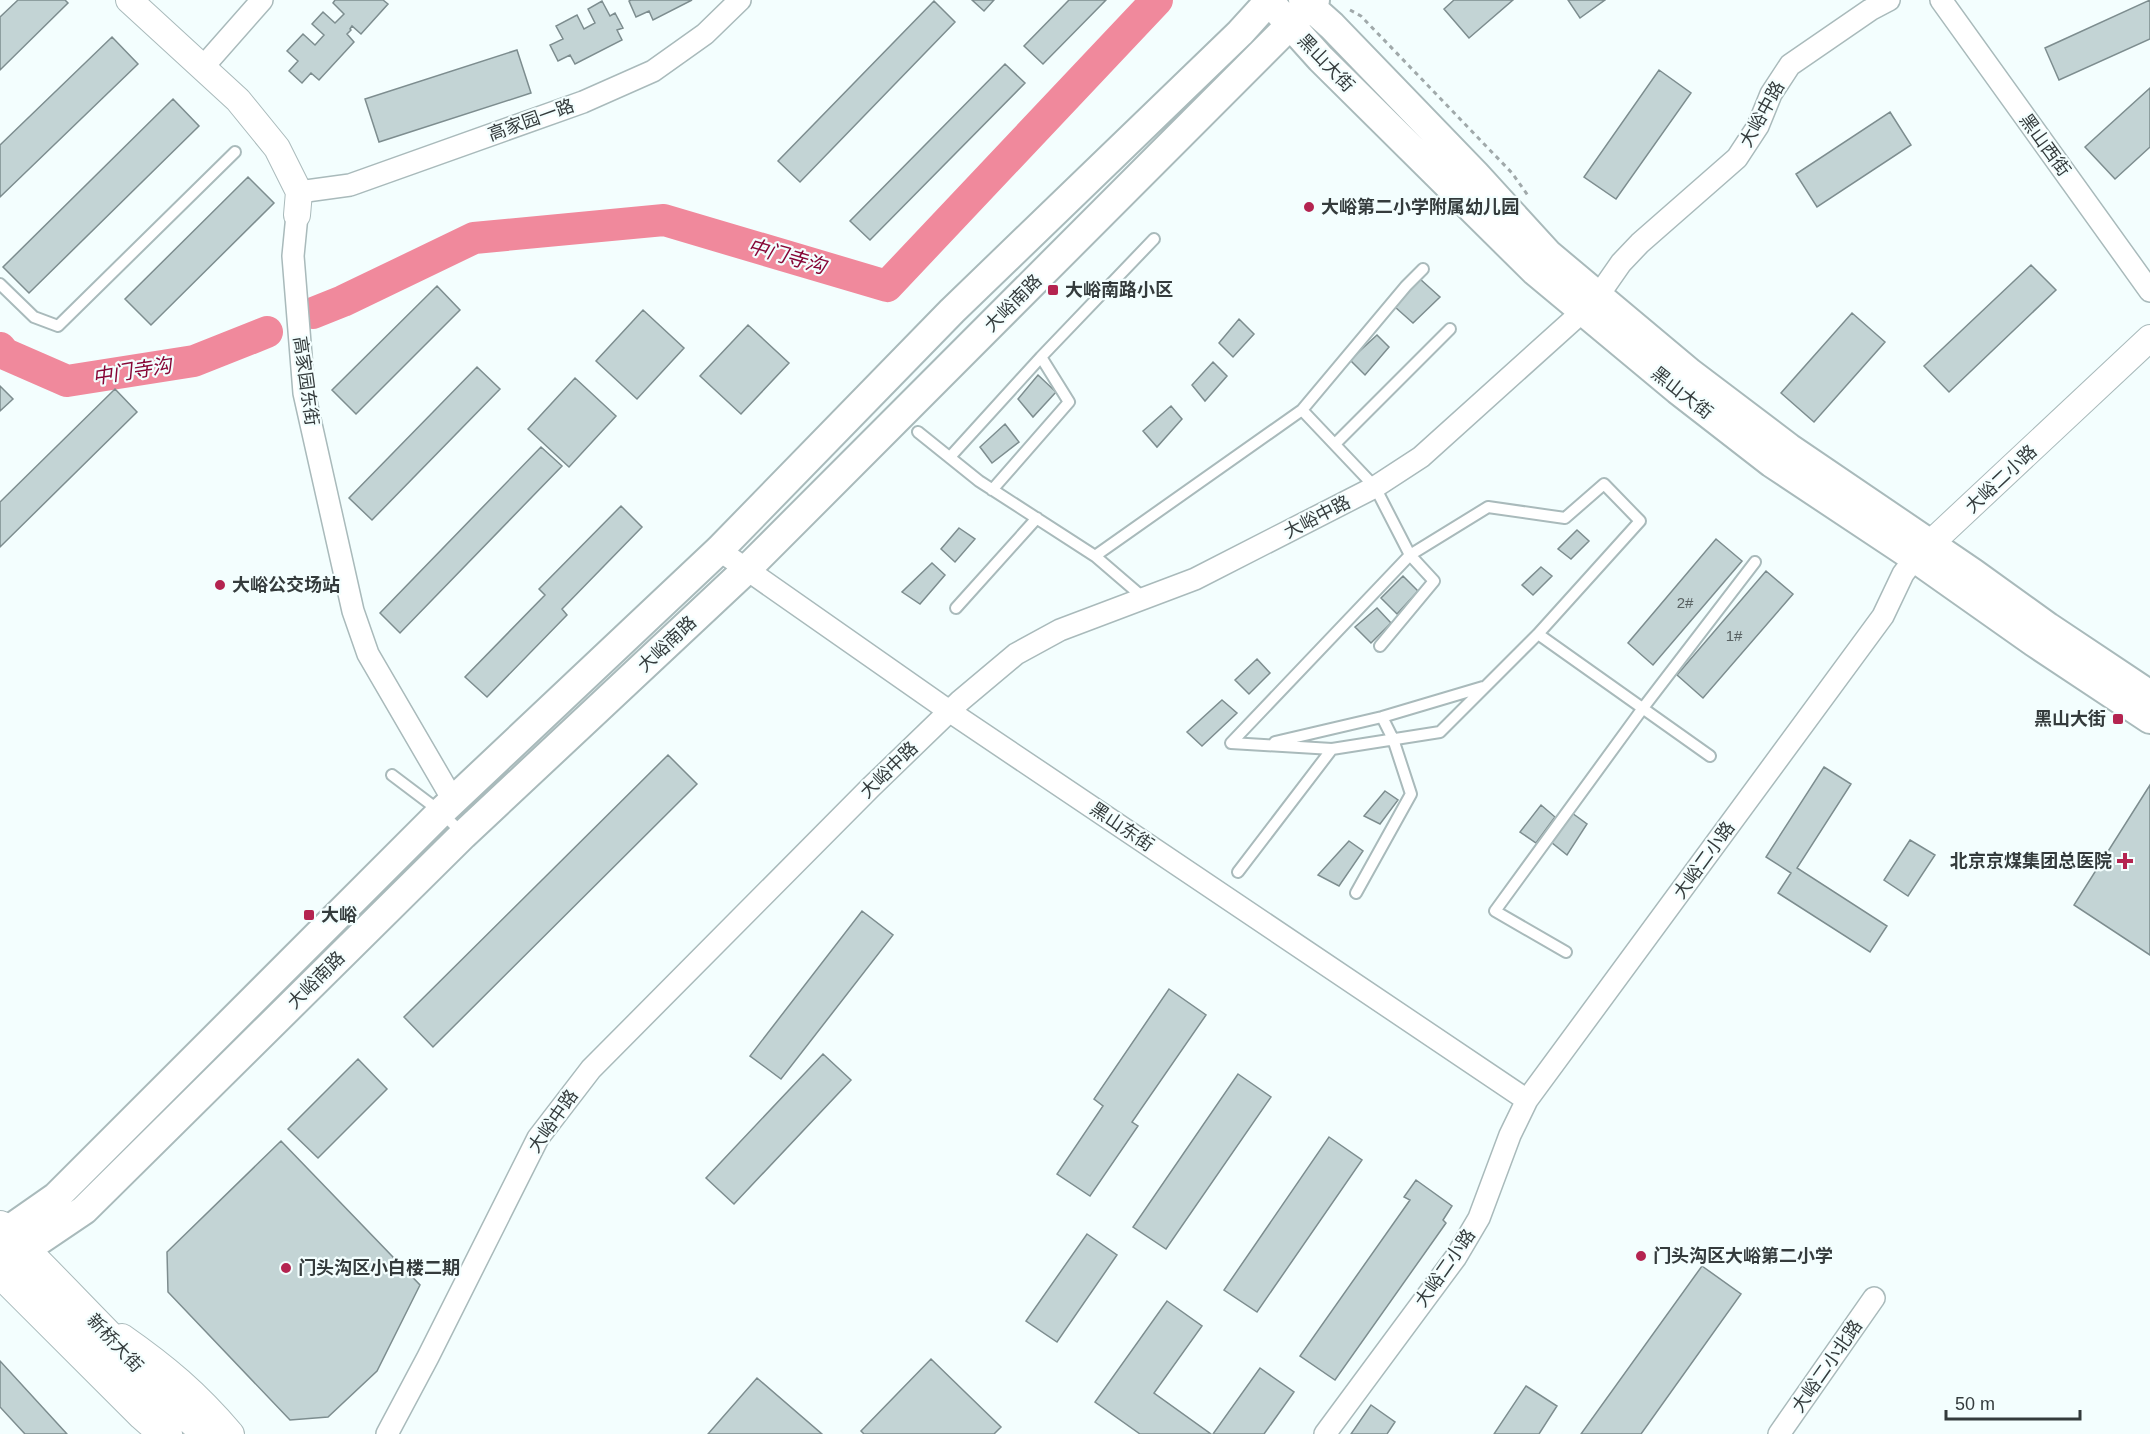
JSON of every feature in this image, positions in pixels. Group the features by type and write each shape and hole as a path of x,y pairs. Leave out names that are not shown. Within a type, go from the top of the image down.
{"main road":[{"name":"黑山大街","path":"1268,0 1304,8 1321,59 1535,271 1590,304 1690,373 1922,551 2034,642 2150,719"},
{"name":"大峪南路","path":"5,1247 447,806 719,550 952,311 1240,33 1268,0"},
{"name":"大峪南路","path":"5,1247 84,1210 463,835 746,570 1252,64 1304,8"},
{"name":"黑山大街","path":"1922,551 2048,627 2150,695"},
{"name":"新桥大街","path":"5,1247 86,1312 164,1395 209,1434"},
{"name":"新桥大街","path":"5,1247 143,1414 166,1434"}],"street":[{"path":"129,0 238,100 277,148 298,203"},
{"path":"203,67 262,0"},
{"name":"高家园一路","path":"298,203 584,102 653,71 705,34 740,0"},
{"name":"大峪中路","path":"387,1434 538,1138 591,1068 871,787 950,711 1016,654 1060,630 1195,579 1375,487 1421,457 1590,304 1621,263 1640,243 1737,158 1758,126 1771,94 1790,65 1870,10 1889,0"},
{"name":"黑山西街","path":"1941,0 2150,291"},
{"name":"高家园东街","path":"298,203 293,256 304,393 354,611 368,654 447,806"},
{"name":"大峪二小路","path":"1325,1434 1456,1257 1479,1218 1510,1135 1527,1100 1883,616 1903,574 1922,551 2150,338"},
{"name":"黑山东街","path":"719,550 950,711 1527,1100"},
{"name":"大峪二小北路","path":"1779,1434 1874,1298"},
{"path":"86,1312 160,1363 204,1402 231,1434"}],"lane":[{"path":"0,284 34,317 58,326 235,152"},
{"path":"950,457 1154,238"},
{"path":"1095,555 1302,410 1406,286 1423,270"},
{"path":"1335,444 1450,329"},
{"path":"992,490 1069,402 1041,357"},
{"path":"1302,410 1375,487 1410,555 1434,581 1380,646"},
{"path":"918,432 992,490 1095,555 1145,598"},
{"path":"1604,484 1640,521 1538,634 1440,732 1332,749 1231,743 1410,555 1488,507 1565,518 1604,484"},
{"path":"956,608 1037,518"},
{"path":"1566,952 1495,911 1643,708 1755,562"},
{"path":"1538,634 1710,756"},
{"path":"1263,744 1382,717 1486,686"},
{"path":"1356,893 1411,794 1393,739 1382,717"},
{"path":"1238,872 1332,749"},
{"path":"392,775 447,806 463,835"}],"path":[{"path":"1343,6 1361,16 1512,173 1531,200"}],"building":[{"path":"18,0 65,0 68,3 0,70 0,17"},
{"path":"335,0 383,0 388,4 361,34 352,26 347,34 354,42 319,80 311,73 302,83 289,71 298,61 287,51 303,34 315,45 324,35 312,24 323,12 335,23 344,14 333,3"},
{"path":"692,0 653,20 649,11 636,17 629,1"},
{"path":"972,0 994,0 984,11"},
{"path":"1069,0 1106,0 1043,64 1024,46"},
{"path":"1454,0 1513,0 1469,38 1444,9"},
{"path":"1568,0 1605,0 1580,18"},
{"path":"2150,0 2150,39 2059,80 2045,48"},
{"path":"602,1 610,16 615,13 623,28 617,30 622,40 575,64 570,55 558,61 550,45 563,39 556,26 577,15 584,29 595,23 588,9"},
{"path":"934,1 955,22 800,182 778,161"},
{"path":"112,37 138,64 0,197 0,145"},
{"path":"517,50 531,93 379,142 365,99"},
{"path":"1005,64 1025,83 870,240 850,221"},
{"path":"1659,70 1691,93 1616,199 1584,177"},
{"path":"2150,88 2150,147 2115,179 2085,147"},
{"path":"173,99 199,126 29,293 3,267"},
{"path":"1890,112 1911,145 1817,207 1796,174"},
{"path":"248,177 274,203 151,325 125,299"},
{"path":"2031,265 2056,290 1949,392 1924,366"},
{"path":"1420,279 1440,297 1413,323 1395,307"},
{"path":"437,286 460,310 356,414 332,390"},
{"path":"643,310 684,348 637,399 596,361"},
{"path":"1852,313 1885,342 1814,422 1781,393"},
{"path":"1239,319 1254,334 1233,357 1219,343"},
{"path":"748,325 789,363 741,414 700,376"},
{"path":"1377,335 1389,347 1365,375 1350,360"},
{"path":"1213,362 1227,376 1205,401 1192,385"},
{"path":"477,367 500,389 372,520 349,498"},
{"path":"1038,375 1056,392 1033,417 1018,399"},
{"path":"575,378 616,416 569,467 528,429"},
{"path":"0,386 13,399 0,411"},
{"path":"115,389 137,412 0,547 0,502"},
{"path":"1171,406 1182,419 1157,447 1143,431"},
{"path":"1005,424 1019,442 992,463 980,447"},
{"path":"541,447 562,466 400,633 380,613"},
{"path":"621,506 642,527 562,609 567,615 487,697 465,677 545,595 539,589"},
{"path":"959,528 975,539 955,562 941,549"},
{"path":"1577,530 1589,541 1571,559 1558,549"},
{"path":"1716,539 1742,561 1653,665 1628,643"},
{"path":"932,563 945,575 920,604 902,592"},
{"path":"1541,567 1552,576 1533,595 1522,585"},
{"path":"1766,571 1793,594 1703,698 1677,675"},
{"path":"1403,576 1418,591 1397,614 1381,598"},
{"path":"1377,608 1391,623 1371,643 1355,627"},
{"path":"1257,659 1270,673 1249,694 1235,680"},
{"path":"1222,700 1237,713 1202,746 1187,732"},
{"path":"668,755 697,784 433,1047 404,1017"},
{"path":"1824,767 1851,784 1797,868 1887,926 1870,952 1778,893 1791,873 1766,857"},
{"name":"北京京煤集团总医院","path":"2150,785 2150,955 2074,905"},
{"path":"1385,791 1398,800 1380,824 1364,816"},
{"path":"1541,805 1555,817 1536,843 1520,832"},
{"path":"1572,813 1587,824 1567,855 1551,842"},
{"path":"1910,840 1935,855 1908,896 1884,880"},
{"path":"1349,841 1363,851 1339,886 1318,875"},
{"path":"862,911 893,935 781,1079 750,1056"},
{"path":"1169,989 1206,1015 1132,1122 1138,1126 1090,1196 1057,1174 1103,1106 1094,1099"},
{"path":"823,1054 851,1080 734,1204 706,1178"},
{"path":"358,1059 387,1089 318,1158 288,1129"},
{"path":"1238,1074 1271,1097 1166,1249 1133,1227"},
{"path":"1329,1137 1362,1160 1257,1312 1224,1290"},
{"name":"门头沟区小白楼二期","path":"281,1141 420,1285 377,1371 328,1417 290,1420 168,1292 167,1252"},
{"path":"1416,1180 1452,1206 1443,1220 1446,1223 1335,1380 1300,1356 1410,1200 1404,1197"},
{"path":"1087,1234 1117,1255 1057,1342 1026,1321"},
{"path":"1702,1266 1741,1294 1641,1434 1581,1434"},
{"path":"1167,1301 1202,1326 1154,1393 1211,1434 1140,1434 1095,1402"},
{"path":"931,1359 1001,1427 994,1434 864,1434 861,1431"},
{"path":"0,1361 67,1434 25,1434 0,1407"},
{"path":"1260,1368 1294,1392 1264,1434 1213,1434"},
{"path":"757,1378 822,1434 708,1434"},
{"path":"1526,1386 1557,1406 1539,1434 1494,1434"},
{"path":"1371,1405 1395,1422 1387,1434 1351,1434"}],"waterway":[{"name":"中门寺沟","path":"313,313 474,238 664,220 887,286 1157,0"},
{"name":"中门寺沟","path":"0,348 5,354 67,381 194,361 267,332"}],"place":[{"name":"大峪第二小学附属幼儿园","path":"1309,207"},
{"name":"大峪南路小区","path":"1053,290"},
{"name":"大峪公交场站","path":"220,585"},
{"name":"黑山大街","path":"2118,719"},
{"name":"北京京煤集团总医院","path":"2125,861"},
{"name":"大峪","path":"309,915"},
{"name":"门头沟区大峪第二小学","path":"1641,1256"},
{"name":"门头沟区小白楼二期","path":"286,1268"}]}
